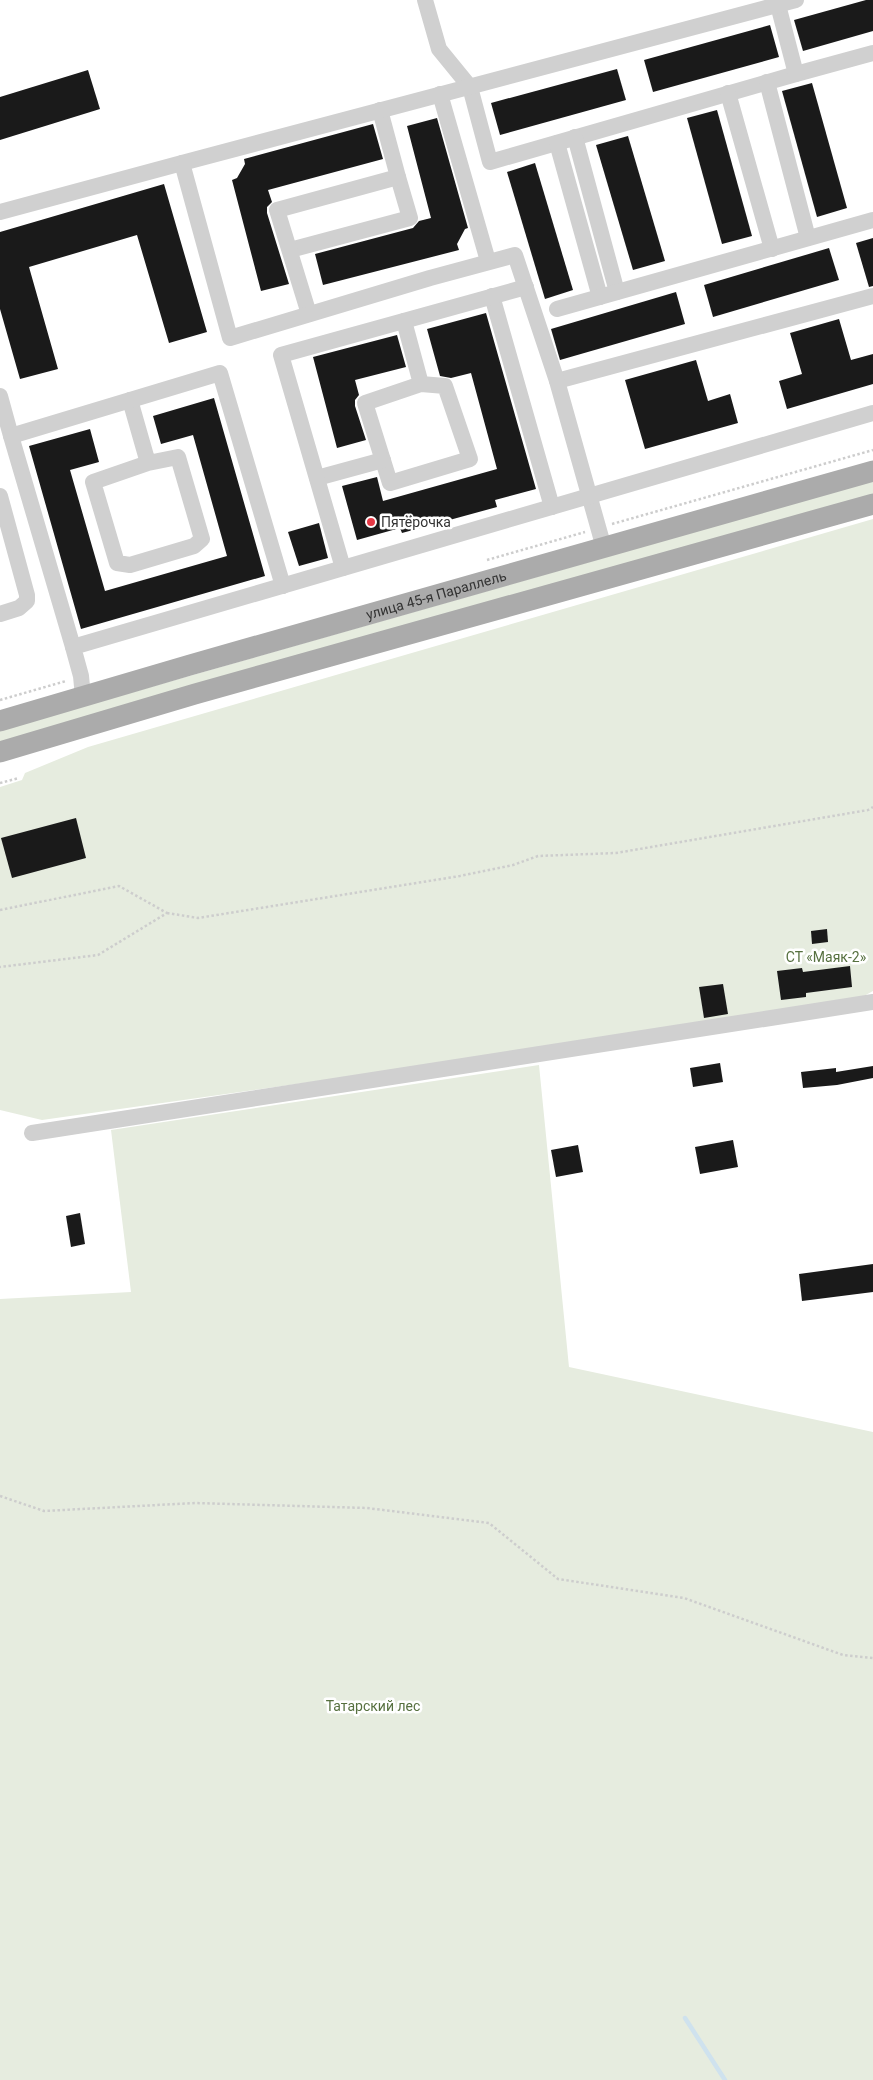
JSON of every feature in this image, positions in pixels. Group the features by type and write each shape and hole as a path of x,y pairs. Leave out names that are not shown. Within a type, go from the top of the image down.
{"main road":[{"name":"улица 45-я Параллель","path":"0,721 873,471"},
{"path":"0,752 205,692 873,504"}],"street":[{"path":"425,0 440,49 470,87 490,162 767,82 873,54"},
{"path":"0,212 796,0"},
{"path":"778,5 796,74"},
{"path":"767,82 808,238"},
{"path":"728,93 772,249"},
{"path":"440,94 488,261"},
{"path":"290,250 410,218 380,110"},
{"path":"575,137 618,292"},
{"path":"557,143 600,297"},
{"path":"182,163 230,338 488,261 516,255 557,381 604,548"},
{"path":"310,314 277,210 398,177"},
{"path":"558,309 873,220"},
{"path":"343,568 281,355 526,287"},
{"path":"492,296 552,507"},
{"path":"557,381 873,296"},
{"path":"404,321 421,384"},
{"path":"11,436 220,373 283,586"},
{"path":"421,384 445,386 470,459 390,483 365,403 421,384"},
{"path":"0,396 81,676 83,697"},
{"path":"130,400 148,463"},
{"path":"72,647 873,413"},
{"path":"178,457 202,539 194,546 130,565 116,563 93,482 148,463 178,457"},
{"path":"317,478 382,460"},
{"path":"0,496 27,601 19,608 0,614"},
{"path":"32,1133 873,1002"}],"path":[{"path":"0,783 19,778"},
{"path":"0,910 119,886 168,913 198,918 460,876 513,865 538,856 616,853 868,810 873,807"},
{"path":"0,967 98,955 168,913"},
{"path":"0,1496 44,1511 195,1504 367,1508 489,1524 558,1579 684,1598 843,1655 873,1658"}],"green space":[{"path":"873,481 873,495 0,745 0,730"},
{"name":"СТ «Маяк-2»","path":"873,519 873,991 864,996 446,1063 42,1120 0,1110 0,787 22,780 25,773 88,747"},
{"name":"Татарский лес","path":"539,1065 569,1367 873,1432 873,2080 0,2080 0,1299 131,1292 111,1130"}],"building":[{"path":"866,0 873,0 873,31 803,51 794,20"},
{"path":"770,25 779,57 653,92 644,60"},
{"path":"617,69 626,100 500,135 491,103"},
{"path":"88,70 100,109 0,140 0,97"},
{"path":"812,83 847,208 817,217 782,91"},
{"path":"717,110 752,236 722,244 687,118"},
{"path":"437,118 468,228 465,229 457,244 459,250 323,285 315,254 413,228 419,221 431,218 407,126"},
{"path":"373,124 383,159 268,190 272,202 267,207 267,213 289,284 261,291 232,180 237,178 245,164 244,159"},
{"path":"628,136 665,261 633,270 596,145"},
{"path":"535,163 573,290 545,299 507,172"},
{"path":"164,184 207,332 169,343 137,235 29,267 58,369 20,379 0,309 0,232"},
{"path":"873,238 873,286 869,287 856,243"},
{"path":"829,248 839,280 713,317 704,285"},
{"path":"676,292 685,324 560,360 551,329"},
{"path":"486,313 536,489 495,500 497,507 402,533 400,528 357,540 342,486 377,477 383,501 497,469 471,373 451,378 440,376 427,329"},
{"path":"839,319 851,360 873,354 873,384 787,409 779,381 802,374 790,333"},
{"path":"397,335 406,367 355,380 359,395 355,400 355,406 366,440 337,448 313,357"},
{"path":"696,360 708,401 730,394 738,423 645,449 625,380"},
{"path":"214,398 265,576 81,629 29,446 90,429 99,462 70,470 105,591 227,556 193,435 161,444 153,416"},
{"path":"319,523 328,558 299,566 288,532"},
{"path":"76,818 86,858 12,878 1,838"},
{"path":"827,929 828,942 812,944 811,931"},
{"path":"850,966 852,987 806,993 806,997 781,1000 777,971 802,968 803,972"},
{"path":"723,984 728,1014 704,1018 699,987"},
{"path":"720,1063 723,1082 693,1087 690,1068"},
{"path":"873,1066 873,1078 837,1085 803,1088 801,1072 836,1068 836,1072"},
{"path":"733,1140 738,1167 700,1174 695,1147"},
{"path":"578,1145 583,1172 556,1177 551,1150"},
{"path":"80,1213 85,1244 71,1247 66,1216"},
{"path":"873,1264 873,1292 802,1301 799,1274"}],"waterway":[{"path":"685,2018 725,2080"}],"place":[{"name":"Пятёрочка","path":"371,522"}]}
